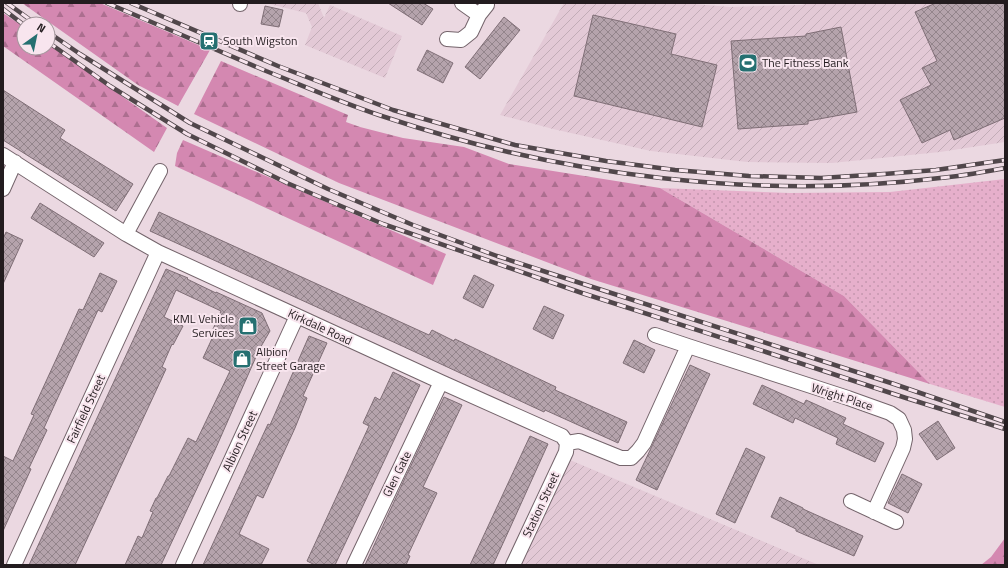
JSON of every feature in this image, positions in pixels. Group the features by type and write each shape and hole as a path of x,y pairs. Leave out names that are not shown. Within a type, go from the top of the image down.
{"street":[{"path":"447,39 461,40 471,32 483,10 462,3"},
{"path":"3,188 9,158"},
{"name":"Kirkdale Road","path":"9,158 126,234 158,252 562,436 567,443"},
{"path":"126,234 160,171"},
{"name":"Fairfield Street","path":"14,565 158,252"},
{"name":"Albion Street","path":"183,565 297,316"},
{"name":"Wright Place","path":"655,335 848,398 890,413 899,419 904,430 905,439 874,512"},
{"path":"567,443 579,441 620,458 630,458 638,452 644,443 688,346"},
{"name":"Glen Gate","path":"354,565 441,382"},
{"name":"Station Street","path":"513,565 566,452 567,443"},
{"path":"851,501 896,522"}],"shaded area":[{"path":"265,3 318,3 324,18 330,5 402,36 385,78 305,45 312,27 306,13"},
{"path":"564,3 682,3 730,7 802,5 808,3 1005,3 1005,142 940,152 832,163 747,162 651,151 553,129 500,115"},
{"path":"1005,179 1005,407 930,384 844,296 660,188 790,193 890,192"},
{"path":"570,460 819,565 520,565"}],"green space":[{"path":"22,3 100,3 210,50 178,106 138,85 56,27 56,16 40,16"},
{"path":"3,13 16,22 16,55 3,46"},
{"path":"56,50 167,128 154,152 17,56 56,56"},
{"path":"221,61 348,115 346,122 360,127 403,138 464,147 509,164 660,188 844,296 930,384 591,279 339,183 194,114"},
{"path":"183,140 446,254 433,285 175,166 177,153"},
{"path":"1005,538 1005,565 981,565 991,557"}],"building":[{"path":"388,3 423,3 433,9 422,25"},
{"path":"936,3 1005,3 1005,118 954,140 950,130 922,143 900,100 931,85 922,68 937,61 915,12"},
{"path":"265,6 283,10 279,27 261,24"},
{"path":"593,15 676,34 671,54 717,65 702,127 574,96"},
{"path":"504,17 520,30 480,79 465,67"},
{"path":"841,27 857,112 808,121 808,124 738,129 731,41 806,36 806,34"},
{"path":"427,50 453,63 443,83 417,70"},
{"path":"3,90 65,130 60,138 133,184 116,211 3,140"},
{"path":"40,203 104,243 94,257 31,218"},
{"path":"159,212 429,335 432,330 454,341 455,339 556,387 555,390 627,422 618,443 545,410 544,412 150,231"},
{"path":"6,232 23,240 3,284 3,239"},
{"path":"166,269 262,313 270,331 259,350 215,450 161,565 125,565 138,536 142,538 153,512 150,511 188,438 196,442 230,371 203,358 216,330 213,329 221,311 176,290 164,317 183,326 173,345 172,344 162,367 166,369 75,565 29,565"},
{"path":"100,273 117,281 102,312 98,310 54,406 44,428 47,430 29,468 31,469 3,531 3,456 13,461 34,415 31,414 79,309 83,310"},
{"path":"474,275 494,285 483,308 463,298"},
{"path":"544,306 564,315 553,339 533,329"},
{"path":"309,336 327,343 303,396 307,398 295,428 263,498 257,495 239,534 269,549 261,565 203,565 268,424 270,425"},
{"path":"634,340 655,350 644,373 623,363"},
{"path":"690,365 710,374 657,490 636,480"},
{"path":"393,372 420,385 335,565 315,565 307,561 369,426 363,423 375,397 380,400"},
{"path":"762,385 804,404 806,400 846,418 843,424 884,443 875,462 836,444 838,438 795,418 793,423 753,404"},
{"path":"444,397 462,405 423,487 437,493 408,555 410,556 406,565 365,565 405,478"},
{"path":"938,421 955,448 937,460 919,434"},
{"path":"530,436 548,444 493,565 470,565"},
{"path":"746,448 765,457 735,523 716,514"},
{"path":"902,474 922,484 908,513 888,503"},
{"path":"780,497 863,536 854,556 796,531 796,529 771,517"}],"railway":[{"path":"7,3 25,16"},
{"path":"107,3 266,71 373,113 454,138 522,155 591,168 661,178 731,184 802,186 871,184 948,177 1005,168"},
{"path":"131,3 278,66 393,110 515,145 606,161 675,170 749,176 821,178 936,170 1005,160"},
{"path":"3,9 16,19"},
{"path":"56,38 190,123 328,189 413,225 497,256 894,384 1005,422"},
{"path":"56,48 110,86 187,134 287,183 383,224 582,293 1005,429"}],"place":[{"name":"South Wigston","path":"209,41"},
{"name":"The Fitness Bank","path":"748,63"},
{"name":"KML Vehicle Services","path":"248,326"},
{"name":"Albion Street Garage","path":"242,359"}]}
